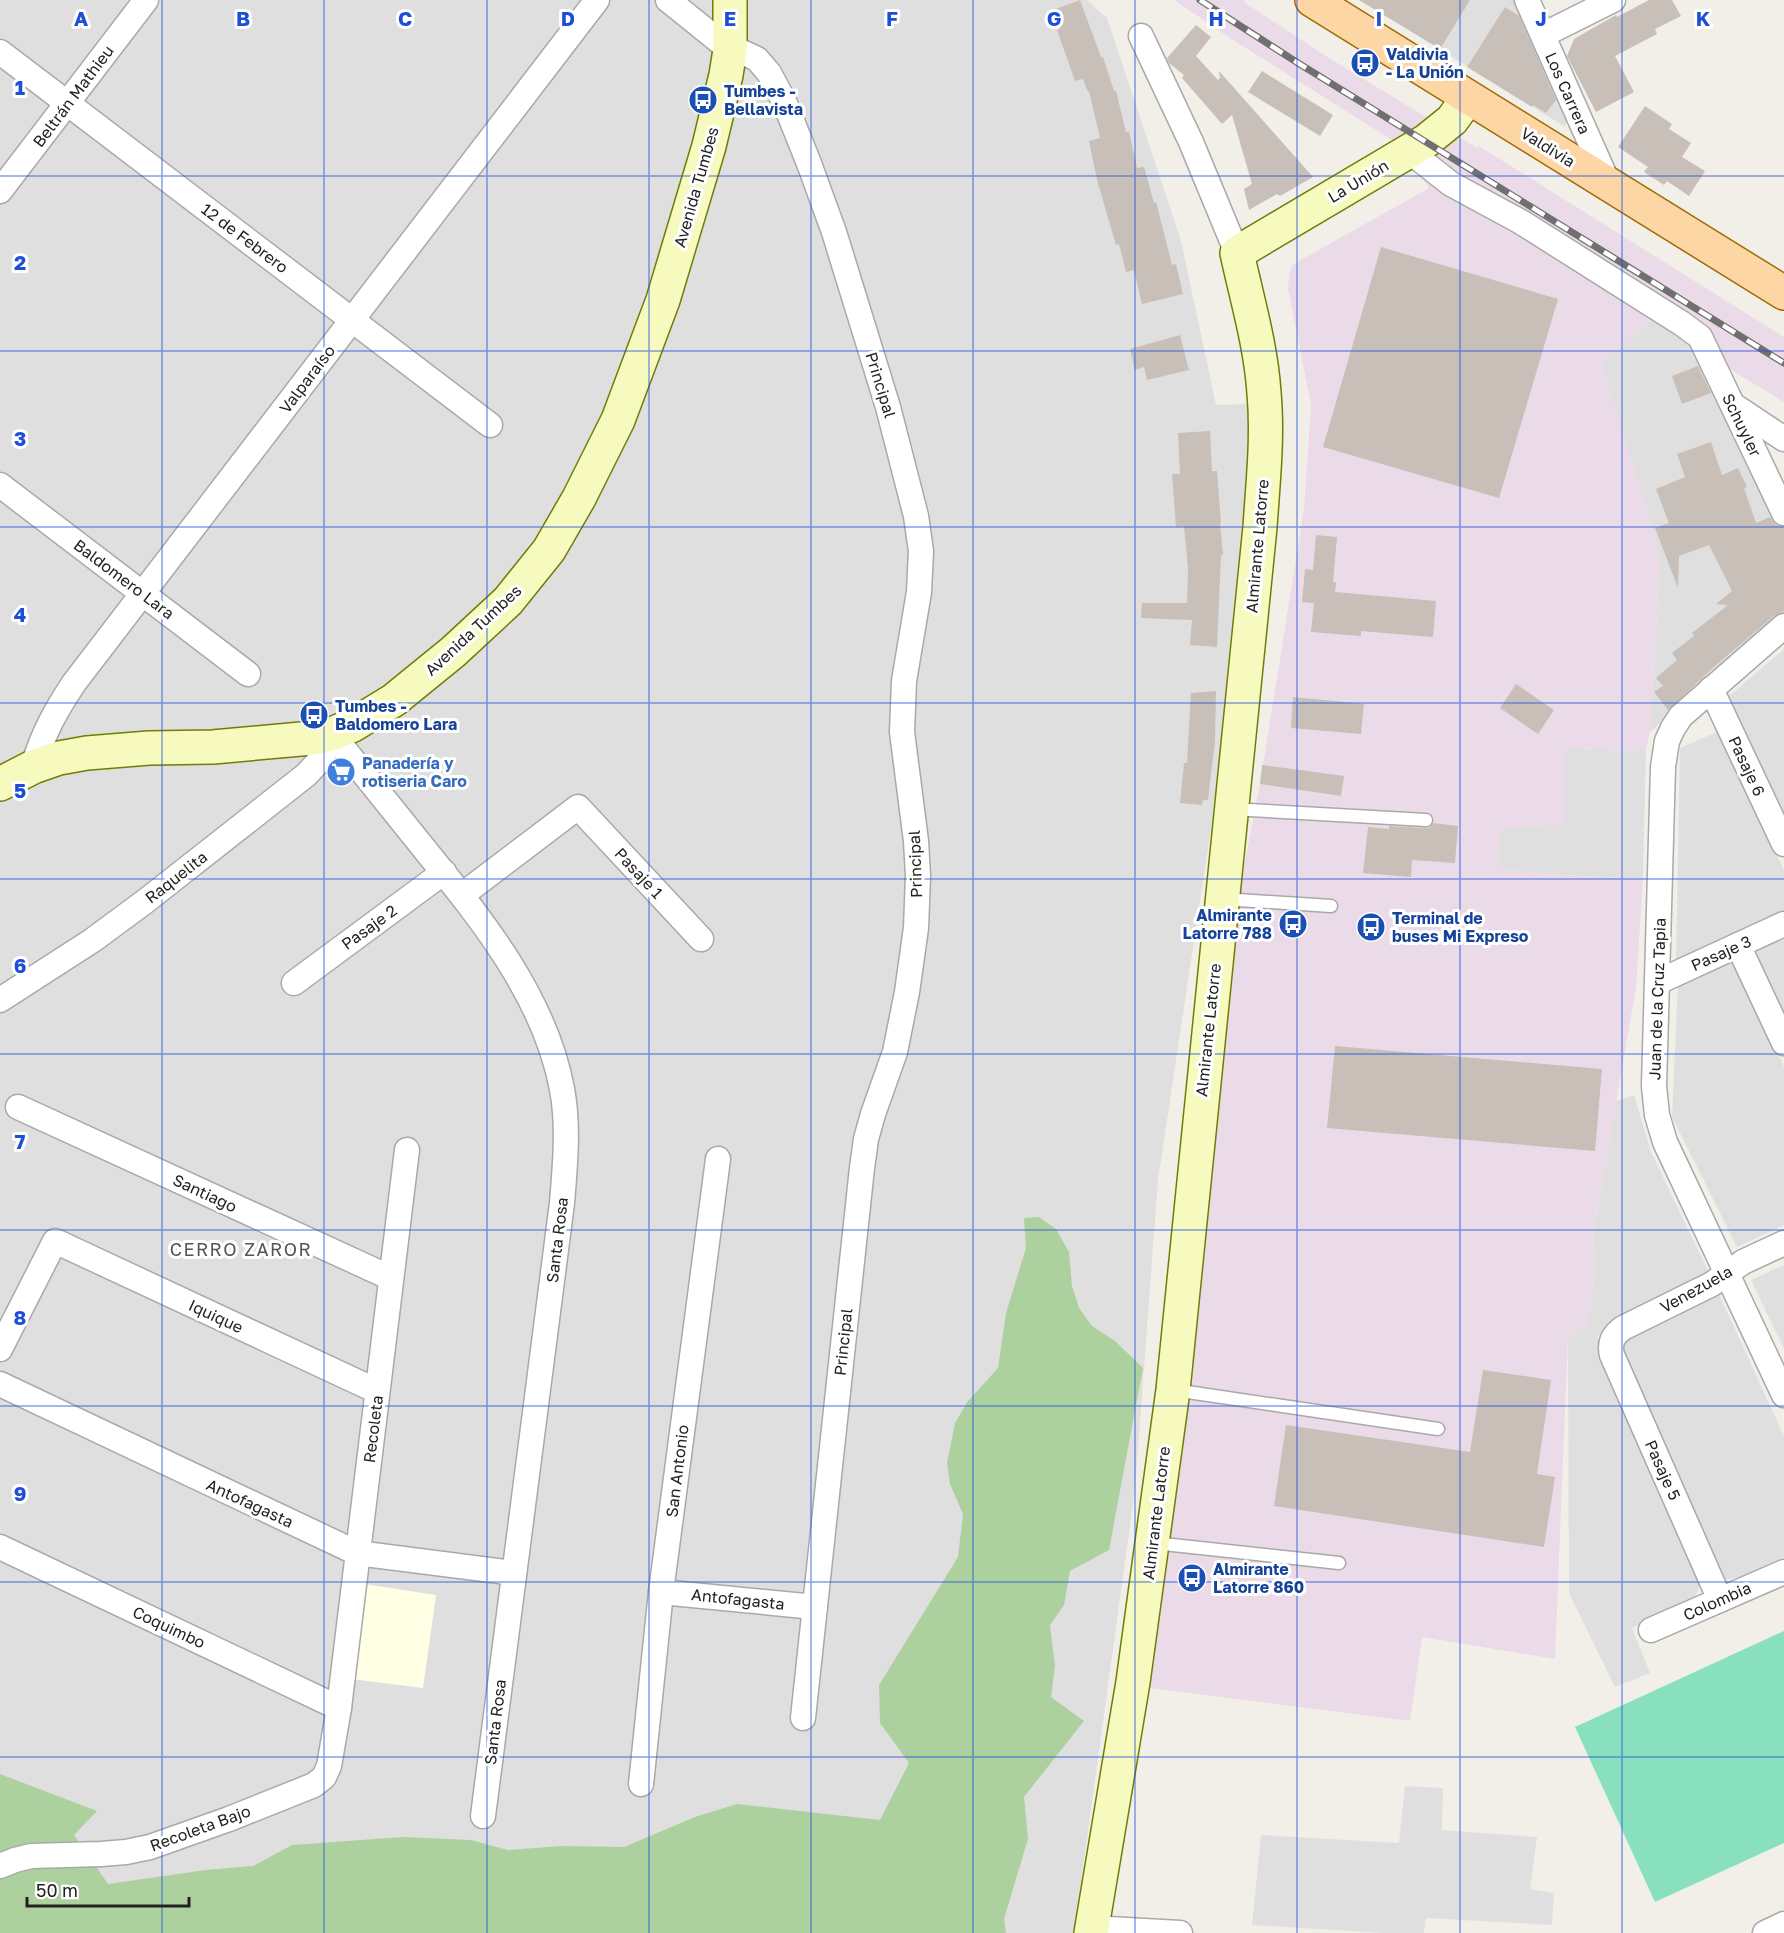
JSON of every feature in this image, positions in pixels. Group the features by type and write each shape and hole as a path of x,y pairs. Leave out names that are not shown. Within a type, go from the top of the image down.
{"main road":[{"name":"Avenida Tumbes","path":"0,784 33,766 59,758 108,750 213,747 312,738 332,734 394,700 460,646 508,601 532,572 565,525 618,420 663,300 709,146 730,50 730,0"},
{"name":"Valdivia","path":"1312,0 1784,293"},
{"name":"La Unión","path":"1237,252 1440,131 1452,120 1468,98"},
{"name":"Almirante Latorre","path":"1091,1931 1129,1704 1173,1390 1260,526 1265,437 1264,393 1261,364 1237,252"}],"street":[{"name":"Beltrán Mathieu","path":"0,191 146,0"},
{"name":"Valparaíso","path":"33,766 47,728 59,705 597,0"},
{"name":"Principal","path":"668,0 730,50 740,51 756,58 769,73 784,101 845,265 888,407 916,516 921,551 919,592 904,681 902,732 916,841 918,876 916,928 907,992 895,1052 866,1139 803,1718"},
{"name":"Los Carrera","path":"1527,0 1609,185"},
{"path":"1543,35 1613,0"},
{"name":"Almirante Latorre","path":"1142,36 1191,142 1237,252"},
{"name":"12 de Febrero","path":"0,52 490,425"},
{"name":"Schuyler","path":"1409,151 1451,184 1521,222 1700,337 1784,513"},
{"path":"1731,403 1784,439"},
{"name":"Baldomero Lara","path":"0,485 248,674"},
{"name":"Juan de la Cruz Tapia","path":"1784,626 1681,716 1672,728 1667,741 1663,767 1654,1086 1657,1115 1665,1142 1784,1395"},
{"name":"Pasaje 6","path":"1711,689 1784,844"},
{"name":"Santa Rosa","path":"332,734 444,872 506,956 543,1026 555,1057 563,1091 566,1126 562,1203 483,1815"},
{"name":"Raquelita","path":"0,1000 93,940 306,775 321,759 332,734"},
{"name":"Pasaje 1","path":"462,895 578,807 700,939"},
{"name":"Pasaje 2","path":"294,983 444,872"},
{"name":"Pasaje 3","path":"1658,982 1784,924"},
{"path":"1738,945 1784,1043"},
{"name":"Santiago","path":"18,1107 391,1278"},
{"name":"Recoleta","path":"339,1708 407,1150"},
{"name":"San Antonio","path":"641,1784 661,1592 717,1159"},
{"name":"Iquique","path":"0,1349 55,1241 377,1391"},
{"name":"Venezuela","path":"1612,1340 1623,1328 1712,1284 1743,1262 1784,1243"},
{"name":"Pasaje 5","path":"1612,1340 1610,1347 1612,1355 1720,1600"},
{"name":"Antofagasta","path":"0,1384 357,1553 514,1573"},
{"name":"Coquimbo","path":"0,1547 339,1708"},
{"name":"Colombia","path":"1651,1630 1784,1572"},
{"name":"Antofagasta","path":"661,1592 815,1607"},
{"name":"Recoleta Bajo","path":"0,1866 31,1856 109,1854 150,1847 314,1785 324,1777 329,1766 339,1708"},
{"path":"1765,1933 1784,1924"},
{"path":"1091,1931 1180,1933"}],"lane":[{"path":"1230,809 1426,820"},
{"path":"1221,899 1330,906"},
{"path":"1173,1390 1438,1429"},
{"path":"1153,1543 1339,1563"}],"shaded area":[{"path":"0,0 1087,0 1107,18 1181,241 1216,405 1251,404 1250,450 1235,654 1158,1180 1135,1489 1074,1933 961,1933 0,1906"},
{"path":"1174,0 1245,0 1244,2 1329,58 1477,148 1479,146 1784,337 1784,402 1736,373 1693,339 1655,317 1601,364 1660,556 1650,732 1646,750 1565,748 1565,825 1501,829 1497,868 1542,874 1643,879 1636,987 1592,1241 1595,1263 1588,1324 1568,1336 1555,1659 1422,1637 1410,1721 1134,1686 1224,970 1260,784 1304,509 1311,405 1288,288 1289,275 1292,265 1429,188 1400,145 1233,40"},
{"path":"1360,0 1516,0 1568,118 1565,127"},
{"path":"1655,317 1693,339 1784,539 1784,618 1650,732 1660,556 1601,364"},
{"path":"1784,649 1784,814 1729,696"},
{"path":"1717,732 1784,870 1784,912 1676,962 1680,748"},
{"path":"1565,748 1646,750 1643,879 1542,874 1497,868 1500,829 1565,824"},
{"path":"1784,939 1784,1017 1754,953"},
{"path":"1733,958 1784,1067 1784,1225 1737,1247 1672,1117 1678,984"},
{"path":"1634,1095 1651,1152 1708,1271 1612,1322 1597,1337 1700,1585 1694,1599 1632,1628 1650,1673 1615,1687 1569,1593 1568,1336 1588,1324 1595,1263 1592,1241 1616,1101"},
{"path":"1784,1265 1784,1349 1751,1280"},
{"path":"1719,1294 1784,1436 1784,1557 1740,1577 1726,1580 1622,1347 1626,1339"},
{"path":"364,1584 436,1595 423,1688 352,1679"},
{"path":"1405,1786 1443,1788 1442,1830 1537,1837 1530,1889 1554,1893 1552,1925 1426,1918 1424,1933 1383,1933 1252,1925 1261,1835 1399,1843"}],"green space":[{"path":"1039,1217 1056,1229 1069,1252 1072,1286 1079,1308 1092,1326 1115,1341 1143,1368 1109,1550 1070,1571 1064,1605 1050,1625 1055,1666 1051,1697 1084,1721 1024,1797 1028,1839 1004,1919 1006,1933 0,1933 0,1774 97,1811 74,1835 108,1884 206,1870 253,1866 292,1845 403,1837 471,1840 508,1850 561,1846 624,1847 695,1817 737,1804 880,1820 909,1763 880,1723 879,1685 958,1557 963,1514 950,1484 947,1463 955,1423 968,1401 998,1368 1006,1313 1026,1248 1024,1218"},
{"path":"1784,1631 1784,1843 1655,1902 1575,1727"}],"building":[{"path":"1080,0 1114,91 1116,91 1137,168 1144,167 1154,203 1156,202 1172,265 1176,264 1183,294 1142,304 1134,270 1126,272 1119,244 1116,245 1097,180 1089,141 1100,138 1089,91 1083,79 1075,81 1057,30 1060,29 1053,10"},
{"path":"1359,0 1470,0 1440,49"},
{"path":"1649,0 1672,0 1681,16 1655,29 1657,34 1615,56 1634,92 1596,112 1567,56 1574,39 1616,15 1617,17"},
{"path":"1505,7 1519,16 1556,100 1546,113 1533,105 1532,107 1467,67"},
{"path":"1196,25 1211,37 1196,56 1218,80 1219,71 1313,177 1249,210 1244,189 1252,184 1232,115 1222,124 1182,78 1184,75 1169,63 1167,58"},
{"path":"1262,71 1333,115 1320,136 1248,92"},
{"path":"1645,106 1672,124 1669,129 1691,143 1682,157 1705,171 1689,196 1667,181 1664,185 1644,172 1648,167 1618,147"},
{"path":"1381,247 1558,299 1499,498 1323,447"},
{"path":"1180,335 1189,370 1147,380 1144,367 1135,370 1130,349"},
{"path":"1698,366 1711,393 1682,404 1672,376"},
{"path":"1210,431 1212,471 1217,471 1223,555 1221,555 1217,647 1190,645 1192,620 1141,618 1142,603 1187,603 1188,568 1184,526 1176,527 1172,474 1180,474 1178,433"},
{"path":"1711,442 1722,475 1738,468 1747,487 1744,488 1756,523 1770,517 1775,524 1784,527 1784,611 1775,615 1716,665 1668,710 1654,692 1663,686 1656,678 1677,660 1672,653 1694,636 1692,633 1728,605 1716,604 1732,591 1709,545 1679,556 1678,588 1655,528 1669,523 1656,489 1685,477 1677,454"},
{"path":"1316,535 1337,537 1333,582 1336,582 1335,592 1436,601 1433,637 1361,631 1361,636 1311,632 1314,603 1302,602 1305,569 1313,570"},
{"path":"1516,684 1554,710 1538,734 1500,708"},
{"path":"1216,691 1215,741 1208,800 1203,800 1202,805 1180,803 1184,763 1187,763 1191,693"},
{"path":"1293,697 1364,704 1361,734 1291,728"},
{"path":"1262,765 1344,776 1341,796 1260,784"},
{"path":"1433,823 1458,826 1455,863 1412,860 1411,877 1363,873 1368,827 1426,828"},
{"path":"1335,1046 1602,1069 1595,1151 1327,1128"},
{"path":"1483,1370 1551,1380 1537,1474 1555,1477 1544,1547 1274,1506 1286,1425 1470,1452"}],"railway":[{"path":"1200,0 1784,363"}],"place":[{"name":"Valdivia - La Unión","path":"1365,63"},
{"name":"Tumbes - Bellavista","path":"703,100"},
{"name":"Tumbes - Baldomero Lara","path":"314,715"},
{"name":"Panadería y rotiseria Caro","path":"341,772"},
{"name":"Almirante Latorre 788","path":"1293,924"},
{"name":"Terminal de buses Mi Expreso","path":"1371,927"},
{"name":"Almirante Latorre 860","path":"1192,1578"}],"district":[{"name":"CERRO ZAROR","path":"241,1249"}]}
